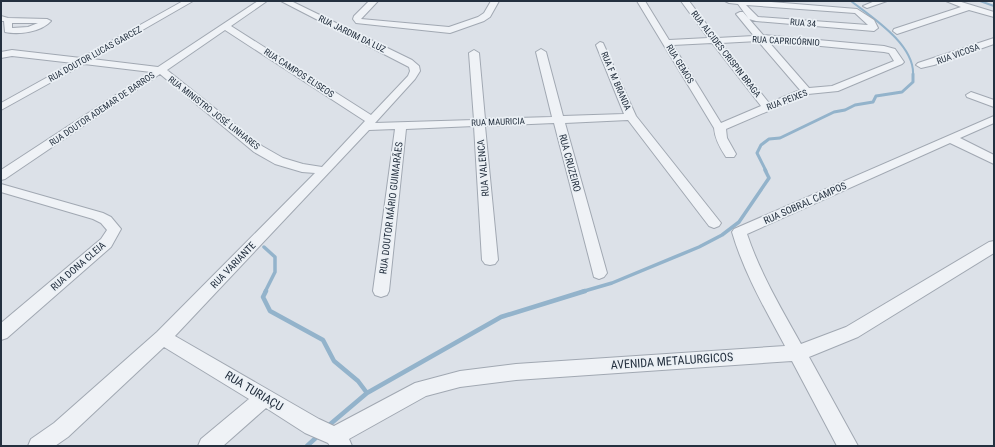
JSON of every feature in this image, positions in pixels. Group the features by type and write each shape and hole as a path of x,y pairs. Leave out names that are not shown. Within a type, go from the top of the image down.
{"street":[{"name":"RUA DOUTOR LUCAS GARCEZ","path":"1,107 189,1"},
{"name":"RUA DOUTOR ADEMAR DE BARROS","path":"1,176 263,1"},
{"name":"RUA JARDIM DA LUZ","path":"285,1 409,62 414,66 415,71"},
{"path":"374,1 358,16 357,19 359,21 450,30 488,15 495,1"},
{"name":"RUA GEMOS","path":"641,1 717,125 720,127 721,138 730,154"},
{"name":"RUA ALCIDES CRISPIN BRAGA","path":"686,1 714,41 767,107"},
{"path":"729,1 740,2"},
{"path":"729,1 806,91"},
{"path":"867,6 883,1"},
{"path":"950,1 994,15"},
{"name":"RUA 34","path":"740,2 858,12 871,22 874,28 756,18 752,17 740,2"},
{"path":"897,31 969,7"},
{"name":"RUA CAMPOS ELISEOS","path":"226,27 368,124"},
{"name":"RUA CAPRICÓRNIO","path":"667,43 762,38 884,49 892,51 899,62"},
{"name":"RUA VICOSA","path":"921,65 931,63 994,41"},
{"name":"RUA F M BRANDA","path":"600,45 631,117 714,223"},
{"name":"RUA CRUZEIRO","path":"541,52 599,274"},
{"name":"RUA VALENCA","path":"474,53 490,260"},
{"name":"RUA MINISTRO JOSÉ LINHARES","path":"3,54 160,70 258,149 279,161 302,168 325,170"},
{"name":"RUA PEIXES","path":"720,127 806,91 834,89 899,62"},
{"name":"RUA VARIANTE","path":"38,446 61,430 163,337 325,170 412,77 415,71"},
{"path":"971,95 994,104"},
{"name":"RUA MAURICIA","path":"368,124 401,126 631,117"},
{"name":"RUA SOBRAL CAMPOS","path":"798,353 759,283 747,257 739,232 994,119"},
{"name":"RUA DOUTOR MÁRIO GUIMARÃES","path":"381,291 401,126"},
{"path":"950,138 994,160"},
{"name":"RUA DONA CLEIA","path":"1,188 98,216 106,220 114,229 106,243 1,332"},
{"name":"AVENIDA METALURGICOS","path":"336,439 422,389 460,379 516,372 798,353 852,332 994,246"},
{"name":"RUA TURIAÇU","path":"163,337 264,398 336,439"},
{"path":"798,353 848,446"},
{"path":"208,446 264,398"}],"waterway":[{"path":"851,1 881,24 900,43 912,64 913,75"},
{"path":"980,1 994,6"},
{"path":"766,171 757,153 761,145 769,139 780,138 834,112 845,110 855,105 873,102 876,96 902,92 913,82 913,75"},
{"path":"581,292 612,283 699,247 722,235 739,222 769,178 765,170"},
{"path":"264,247 275,257 275,272 265,292"},
{"path":"266,291 263,297 270,311 323,340 334,361 358,381 367,393"},
{"path":"367,393 501,317 585,291"},
{"path":"328,426 367,393"},
{"path":"307,446 319,435"}]}
